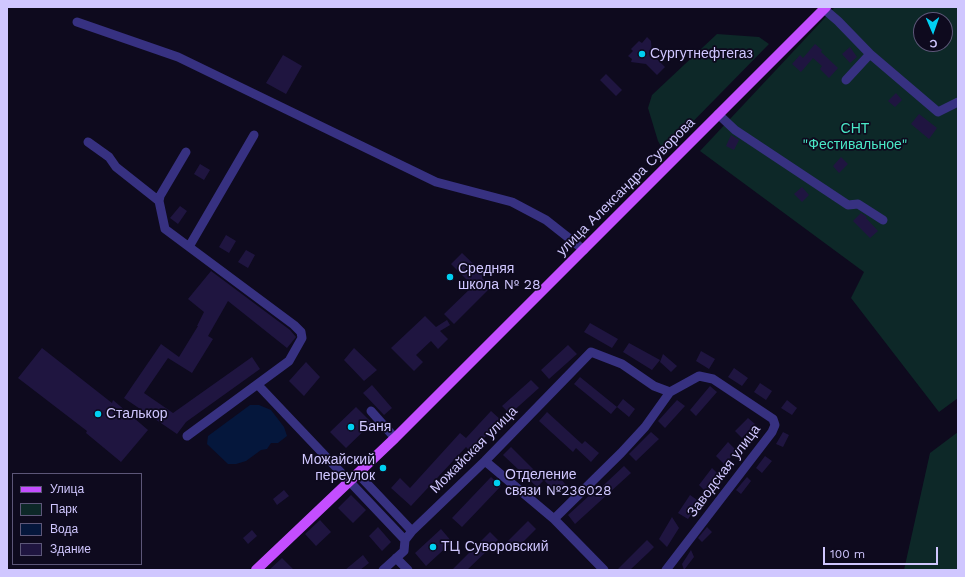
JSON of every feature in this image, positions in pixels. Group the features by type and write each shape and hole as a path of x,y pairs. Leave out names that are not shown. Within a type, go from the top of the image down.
{"main road":[{"name":"улица Александра Суворова","path":"256,570 395,438 825,8"}],"street":[{"path":"825,8 870,54 938,112 958,102"},
{"path":"77,22 178,57 436,182 512,202 546,220 584,250"},
{"path":"846,80 870,54"},
{"path":"718,114 735,130 848,205 858,204 883,220"},
{"path":"190,245 254,135"},
{"path":"88,142 109,157 116,167 159,201"},
{"path":"186,152 160,196 159,201 165,228 190,245 301,332 302,338 289,361 187,436"},
{"name":"Можайская улица","path":"383,570 404,551 405,540 412,531 485,461 591,352 622,364 654,386 670,392"},
{"name":"Заводская улица","path":"666,570 772,432 775,425 773,419 713,379 699,376 670,392"},
{"path":"258,385 354,478 412,531"},
{"path":"554,519 621,453 645,427 670,392"},
{"path":"371,411 395,438"},
{"path":"485,461 554,519 603,570"},
{"path":"354,478 405,540"},
{"path":"396,558 408,570"}],"green space":[{"name":"СНТ \"Фестивальное\"","path":"835,7 958,7 958,398 939,412 851,298 864,272 700,151"},
{"path":"717,34 759,37 769,44 668,147 662,148 658,141 648,108 652,95"},
{"path":"958,432 958,570 904,570 930,453"}],"water":[{"path":"250,405 259,405 271,410 284,427 287,436 278,443 271,443 267,449 261,450 246,461 236,464 228,464 207,444 208,436"}],"building":[{"name":"Сургутнефтегаз","path":"647,37 651,41 652,54 665,67 657,75 646,64 631,62 632,59 628,56 633,51 631,49 639,41 642,43"},
{"path":"815,44 822,50 821,52 838,68 829,78 820,69 822,66 813,58 801,72 792,64 800,55 803,58"},
{"path":"850,47 857,57 850,63 842,54"},
{"path":"283,55 302,66 286,94 266,83"},
{"path":"606,74 622,90 616,96 600,80"},
{"path":"896,93 902,100 895,107 888,101"},
{"path":"919,114 937,128 929,139 911,124"},
{"path":"731,135 739,140 734,150 726,146"},
{"path":"841,157 848,164 839,173 833,166"},
{"path":"200,164 210,170 204,180 194,174"},
{"path":"802,187 809,195 802,202 794,194"},
{"path":"180,206 187,211 178,224 170,218"},
{"path":"861,213 867,217 866,218 878,231 870,238 853,221"},
{"path":"226,235 236,241 229,253 219,247"},
{"path":"246,250 255,255 248,268 238,262"},
{"path":"462,253 485,275 482,278 491,287 454,324 444,314 473,286 451,264"},
{"path":"211,271 290,330 296,337 287,348 228,301 208,336 213,339 192,373 168,358 144,393 173,413 252,357 260,369 186,422 177,434 124,398 161,344 179,357 198,326 204,312 188,299"},
{"path":"425,316 436,327 447,320 450,325 440,331 448,339 438,349 431,341 416,355 423,362 414,371 391,348"},
{"path":"590,323 618,339 612,348 584,332"},
{"path":"629,343 660,360 652,370 623,352"},
{"path":"568,345 577,354 549,379 541,370"},
{"path":"42,348 112,403 113,400 148,430 121,462 86,433 87,431 18,378"},
{"path":"354,348 377,370 364,381 344,360"},
{"path":"701,351 715,359 709,369 696,361"},
{"path":"663,354 677,366 671,372 660,362"},
{"path":"306,362 320,377 304,396 289,381"},
{"path":"734,368 748,378 742,386 728,377"},
{"path":"580,377 617,407 611,414 574,384"},
{"path":"531,380 539,388 510,414 502,406"},
{"path":"760,383 772,391 766,400 754,392"},
{"path":"372,385 392,408 384,415 363,393"},
{"path":"710,386 717,392 696,416 690,410"},
{"path":"623,399 635,409 629,417 617,407"},
{"path":"677,400 685,406 665,428 658,421"},
{"path":"787,400 797,408 792,415 781,408"},
{"name":"Баня","path":"356,407 372,423 346,448 330,432"},
{"path":"491,411 501,420 471,452 466,447 411,506 391,488 400,478 410,488 460,433 466,438"},
{"path":"547,412 582,444 585,441 599,453 591,462 576,448 573,452 539,421"},
{"path":"748,418 755,424 742,438 735,431"},
{"path":"651,432 659,439 636,461 629,454"},
{"path":"783,432 789,435 783,447 776,444"},
{"path":"728,442 737,451 724,464 716,456"},
{"path":"511,447 544,480 537,487 503,455"},
{"path":"765,456 772,461 762,473 756,468"},
{"path":"624,466 631,473 575,524 568,515 591,494 592,496"},
{"path":"712,468 720,476 707,493 699,485"},
{"path":"554,471 566,485 556,493 544,480"},
{"path":"491,477 501,486 462,527 452,518"},
{"path":"747,477 751,481 741,494 736,490"},
{"path":"284,490 289,496 277,505 273,499"},
{"path":"351,495 366,510 353,523 338,508"},
{"path":"690,495 700,502 688,519 678,513"},
{"path":"672,517 679,528 667,547 659,539"},
{"path":"320,520 331,532 316,546 305,534"},
{"path":"528,521 536,529 514,551 506,543"},
{"path":"378,527 391,542 382,551 369,536"},
{"path":"707,527 712,532 702,542 698,538"},
{"name":"ТЦ Суворовский","path":"441,529 452,542 426,566 415,553"},
{"path":"252,530 257,536 248,544 243,538"},
{"path":"490,532 498,540 467,570 452,570"},
{"path":"647,540 654,547 648,553 630,570 617,570"},
{"path":"691,550 694,557 684,570 682,564"},
{"path":"363,555 369,563 360,570 345,570"},
{"path":"282,558 294,570 269,570"}],"place":[{"name":"Сургутнефтегаз","path":"642,54"},
{"name":"Средняя школа № 28","path":"450,277"},
{"name":"Сталькор","path":"98,414"},
{"name":"Баня","path":"351,427"},
{"name":"Можайский переулок","path":"383,468"},
{"name":"Отделение связи №236028","path":"497,483"},
{"name":"ТЦ Суворовский","path":"433,547"}]}
